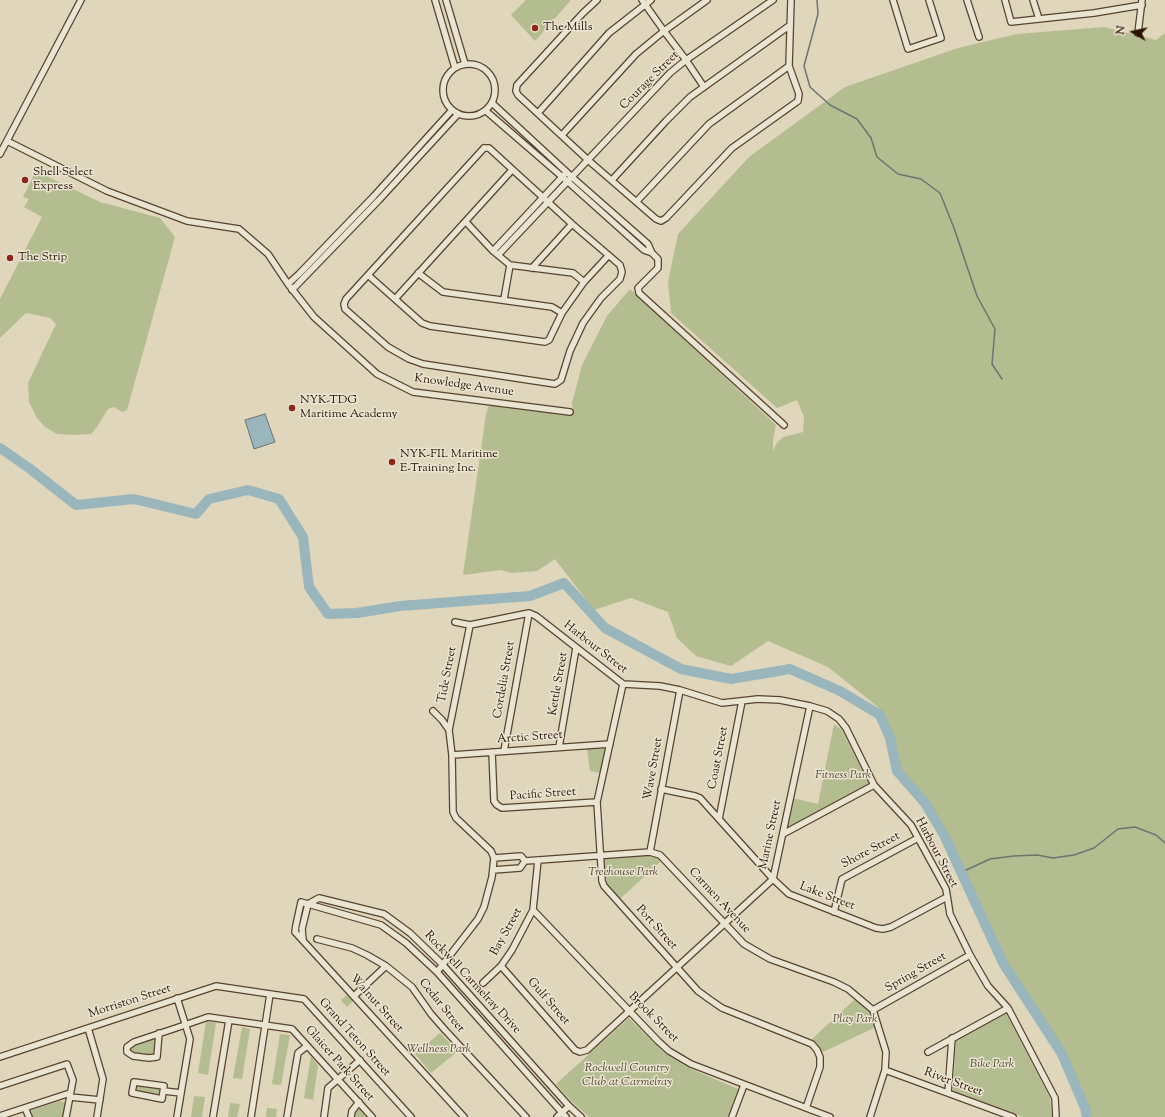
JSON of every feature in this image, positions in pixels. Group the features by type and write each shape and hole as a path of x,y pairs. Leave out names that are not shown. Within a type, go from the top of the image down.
{"street":[{"path":"0,154 81,0"},
{"path":"435,0 455,68"},
{"path":"446,0 465,64"},
{"path":"597,0 583,13 517,85 516,90 518,95 588,160 656,219 661,220 666,218 729,151 798,101 799,94 789,66 790,0"},
{"path":"538,113 609,33 644,2 650,0"},
{"path":"562,135 636,54 664,31 707,0"},
{"name":"Courage Street","path":"564,179 588,160 670,73 686,60 773,0"},
{"path":"893,0 908,49 941,38 929,0"},
{"path":"967,0 979,37"},
{"path":"1004,0 1011,22 1094,13 1142,3 1138,33"},
{"path":"1033,0 1039,19"},
{"path":"644,2 704,87"},
{"path":"612,180 681,105 789,26"},
{"path":"465,64 475,64 484,68 491,75 495,84 496,94 492,103 486,111 477,115 468,116 458,114 446,103 444,84 448,75 455,68 465,64"},
{"path":"637,201 709,124 789,66"},
{"path":"492,103 648,244 652,253 658,259 658,268 638,288 639,293 784,425"},
{"path":"288,284 363,207 452,110"},
{"path":"486,111 644,250 652,253"},
{"path":"292,290 384,195 458,114"},
{"name":"Knowledge Avenue","path":"7,141 107,190 188,220 239,229 268,254 292,290 314,317 377,374 413,392 570,412"},
{"path":"484,148 489,148 512,170 620,265 622,272 620,279 601,298 583,324 570,351 561,380 555,384 423,364 388,348 345,309 344,304 346,299 484,148"},
{"path":"395,300 512,170"},
{"path":"496,253 543,198 564,179"},
{"path":"496,253 549,203 564,179"},
{"path":"466,222 496,253 510,265 573,273 584,282"},
{"path":"532,268 572,224"},
{"path":"368,275 422,323 430,326 545,342 549,340 562,313 584,282 608,256"},
{"path":"504,300 510,265"},
{"path":"418,273 443,292 552,307 562,313"},
{"path":"455,622 470,624 529,614"},
{"name":"Harbour Street","path":"529,614 536,616 623,684 651,685 680,690 722,702 758,699 780,700 826,711 839,719 846,728 874,785 911,825 946,889 950,914 970,955 988,986 1008,1008 1055,1098 1056,1117"},
{"name":"Cordelia Street","path":"504,751 529,614"},
{"name":"Tide Street","path":"449,730 470,624"},
{"name":"Kettle Street","path":"559,747 576,648"},
{"name":"Port Street","path":"623,684 597,802 604,886 698,991 722,1008 812,1044 820,1057 820,1066 806,1108"},
{"name":"Wave Street","path":"650,852 680,690"},
{"name":"Coast Street","path":"719,819 742,701"},
{"name":"Marine Street","path":"580,1052 587,1050 630,1012 773,879 810,706"},
{"path":"433,711 449,730 452,754 454,812 456,818 460,824 491,851 494,858 493,870 484,907 478,919 437,972"},
{"name":"Arctic Street","path":"452,754 610,744"},
{"name":"Pacific Street","path":"492,752 494,801 496,805 502,808 597,802"},
{"path":"782,834 874,785"},
{"name":"Lake Street","path":"661,789 700,798 773,879 789,894 876,928 883,929 891,927 947,897"},
{"name":"Shore Street","path":"834,912 842,879 918,838"},
{"path":"525,861 650,852"},
{"name":"Carmen Avenue","path":"650,852 660,855 744,944 770,959 834,982 848,989 873,1010"},
{"path":"494,858 521,856 525,861"},
{"name":"Bay Street","path":"483,983 501,966 518,940 533,910 538,860"},
{"path":"493,870 520,868 525,861"},
{"name":"Rockwell Carmelray Drive","path":"308,904 319,898 384,914 410,933 442,964 569,1106 581,1117"},
{"path":"301,902 308,904 302,929 303,941 295,932 301,902"},
{"name":"Rockwell Carmelray Drive","path":"308,904 381,925 406,943 437,972 566,1117"},
{"name":"Brook Street","path":"533,910 669,1051 691,1064 830,1117"},
{"name":"Cedar Street","path":"317,939 352,948 367,955 386,966 412,986 431,1014 526,1117"},
{"name":"Walnut Street","path":"303,941 464,1117"},
{"name":"Spring Street","path":"873,1010 970,955"},
{"path":"354,996 386,966"},
{"name":"Gulf Street","path":"501,966 575,1050 580,1052"},
{"name":"Morriston Street","path":"0,1057 216,986 270,994"},
{"path":"251,1117 270,994"},
{"name":"Grand Teton Street","path":"270,994 304,999 411,1117"},
{"path":"177,998 190,1040 177,1117"},
{"path":"928,1052 1008,1008"},
{"path":"870,1117 885,1070 886,1052 873,1010"},
{"name":"Glaicer Park Street","path":"160,1033 157,1057 149,1058 133,1056 127,1052 127,1047 129,1044 185,1024 208,1017 292,1030 372,1117"},
{"path":"213,1117 229,1020"},
{"path":"88,1028 103,1079 97,1117"},
{"path":"948,1093 952,1038"},
{"path":"287,1117 298,1053 307,1046"},
{"path":"324,1117 328,1088 360,1060"},
{"path":"0,1086 67,1064 73,1080 66,1117"},
{"name":"River Street","path":"885,1070 1013,1117"},
{"path":"134,1082 163,1086 164,1091 162,1099 132,1092 134,1082"},
{"path":"732,1117 744,1085"},
{"path":"164,1091 181,1093"},
{"path":"0,1116 70,1095 100,1100"},
{"path":"351,1117 352,1111 359,1102"},
{"path":"557,1117 569,1106"},
{"path":"25,1108 28,1117"}],"green space":[{"name":"The Mills","path":"526,0 571,0 535,41 511,15"},
{"path":"1104,27 1156,40 1165,33 1165,1117 1087,1117 1085,1108 1062,1054 1003,963 944,835 925,803 897,771 890,738 878,707 828,667 768,641 731,666 696,656 677,638 668,612 631,598 594,610 555,559 537,571 512,573 501,570 463,575 486,414 489,405 573,416 572,403 582,365 607,316 630,289 776,425 773,440 773,451 776,444 783,437 803,432 804,417 797,400 777,408 671,313 668,282 678,234 749,157 845,87 958,48 1017,34"},
{"path":"36,171 100,202 160,218 175,237 127,410 122,412 114,407 108,409 91,434 57,434 45,427 37,418 29,402 28,383 56,324 50,318 26,313 0,338 0,299 42,217 24,207 29,199 23,197"},
{"name":"Fitness Park","path":"834,724 842,730 869,784 785,831 792,798 818,804"},
{"path":"606,748 600,773 590,771 587,749"},
{"name":"Treehouse Park","path":"604,857 657,857 660,862 620,899 607,885"},
{"path":"349,993 355,999 347,1007 341,1000"},
{"name":"Play Park","path":"855,999 870,1011 876,1027 823,1052 812,1039"},
{"name":"Bike Park","path":"1006,1013 1050,1098 1052,1117 1023,1117 953,1091 956,1040"},
{"name":"Rockwell Country Club at Carmelray","path":"629,1018 664,1053 689,1068 738,1089 728,1117 589,1117 572,1102 556,1084"},
{"path":"206,1021 216,1023 208,1075 198,1073"},
{"path":"242,1027 250,1029 242,1079 233,1078"},
{"name":"Wellness Park","path":"440,1033 458,1051 431,1073 415,1054"},
{"path":"280,1034 290,1035 281,1085 272,1084"},
{"path":"154,1038 157,1041 156,1055 152,1056 131,1052 130,1048"},
{"path":"311,1056 318,1066 313,1100 304,1098"},
{"path":"136,1085 162,1088 161,1097 135,1092"},
{"path":"194,1096 205,1097 202,1117 191,1117"},
{"path":"60,1101 66,1103 64,1117 31,1117 29,1111"},
{"path":"230,1103 240,1104 237,1117 228,1117"},
{"path":"267,1108 277,1109 276,1117 266,1117"},
{"path":"360,1108 368,1117 353,1117 355,1112"}],"water":[{"path":"265,414 275,442 254,449 245,420"}],"waterway":[{"path":"817,0 818,14 804,66 810,87 830,105 857,119 871,138 877,157 898,174 921,179 940,193 954,228 977,296 995,329 992,364 1002,379"},
{"path":"0,448 29,468 76,505 134,499 196,514 209,499 248,490 279,499 303,537 309,587 328,614 357,613 400,606 530,596 564,583 605,628 681,669 731,679 790,669 840,691 880,715 890,738 897,771 925,803 944,835 1003,963 1062,1054 1085,1108 1087,1117"},
{"path":"962,872 990,859 1037,855 1053,858 1074,855 1094,848 1118,829 1135,827 1156,835 1165,843"}],"place":[{"name":"The Mills","path":"535,28"},
{"name":"Shell Select Express","path":"25,180"},
{"name":"The Strip","path":"10,258"},
{"name":"NYK-TDG Maritime Academy","path":"292,408"},
{"name":"NYK-FIL Maritime E-Training Inc.","path":"392,462"}]}
